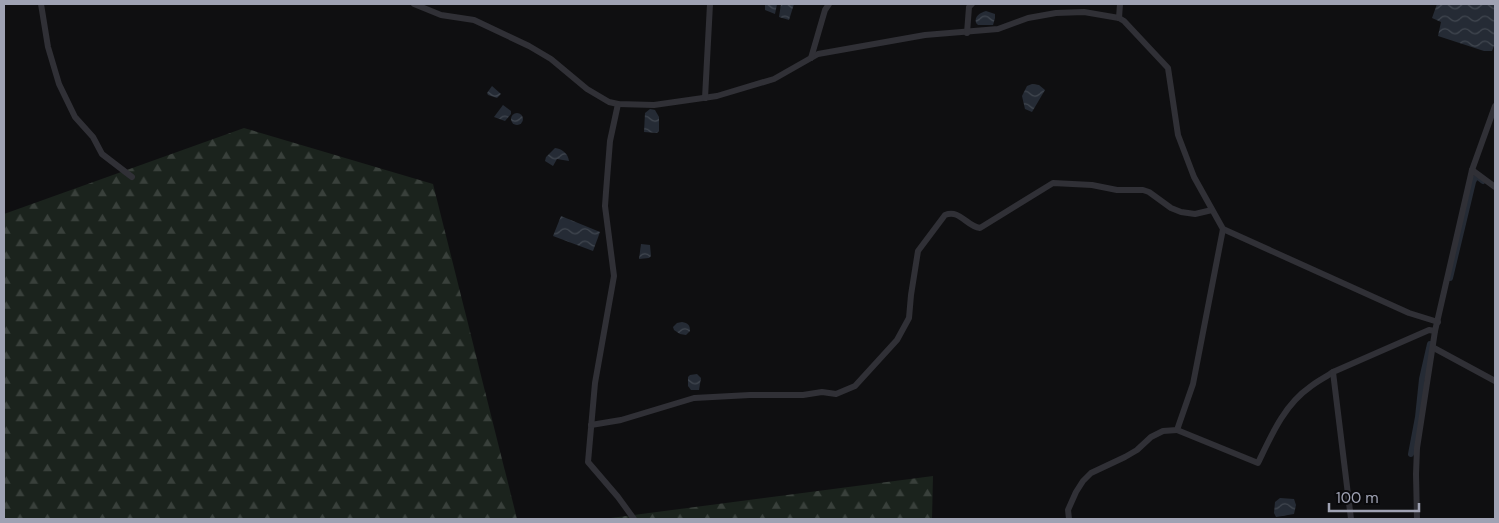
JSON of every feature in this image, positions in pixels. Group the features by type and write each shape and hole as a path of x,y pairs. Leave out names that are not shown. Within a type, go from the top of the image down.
{"street":[{"path":"41,4 50,56 59,84 75,117 93,137 102,154 132,177"},
{"path":"414,4 441,16 458,16 474,20 529,46 552,59 587,89 608,102 654,105 705,98 774,79 818,54 925,36 998,29 1028,18 1056,13 1084,12 1119,18 1168,68 1178,135 1194,177 1223,229 1409,313 1438,322"},
{"path":"705,98 710,4"},
{"path":"811,58 825,10 829,4"},
{"path":"967,32 969,7 972,4"},
{"path":"1119,18 1120,4"},
{"path":"618,104 610,141 605,206 614,276 594,383 588,462 634,519"},
{"path":"1417,519 1417,448 1434,348 1435,331 1472,170 1495,106"},
{"path":"1472,170 1495,187"},
{"path":"591,425 621,420 694,398 803,395 822,392 836,394 855,386 897,340 909,318 918,251 945,215 949,213 954,213 972,226 980,228 1053,183 1092,185 1117,190 1143,190 1149,192 1171,208 1181,212 1195,214 1212,210"},
{"path":"1177,430 1193,384 1223,229"},
{"path":"1069,519 1068,510 1083,480 1091,473 1125,457 1163,431 1177,430 1258,464 1274,430 1285,414 1310,387 1333,372 1429,330 1435,331"},
{"path":"1434,348 1495,381"},
{"path":"1333,372 1351,519"}],"green space":[{"path":"244,128 433,184 517,519 4,519 4,214"},
{"path":"933,476 932,519 603,519"}],"water":[{"path":"765,4 777,4 775,14 765,10"},
{"path":"781,4 794,4 789,20 779,17"},
{"path":"1437,4 1495,4 1495,43 1492,51 1484,51 1438,36 1441,22 1432,18"},
{"path":"986,11 995,14 993,25 978,25 976,23 977,17"},
{"path":"1032,84 1039,85 1045,90 1032,112 1025,109 1022,96 1027,86"},
{"path":"492,86 501,94 497,98 487,93"},
{"path":"503,105 511,111 511,114 505,121 494,117"},
{"path":"650,109 655,110 659,117 659,131 657,133 644,132 645,113"},
{"path":"515,113 519,113 523,119 519,125 515,125 511,121 511,117"},
{"path":"555,148 564,152 569,161 557,159 553,166 545,161 546,157"},
{"path":"561,216 600,232 593,251 553,236"},
{"path":"641,244 650,245 651,256 649,258 639,259"},
{"path":"682,322 690,327 690,331 686,335 680,334 673,327 677,323"},
{"path":"697,374 701,378 699,390 691,390 688,386 688,377"},
{"path":"1280,498 1294,499 1296,505 1294,514 1276,517 1274,513 1275,502"}],"waterway":[{"path":"1450,278 1473,182 1478,177 1483,181"},
{"path":"1411,454 1418,417 1422,379 1430,344"}]}
